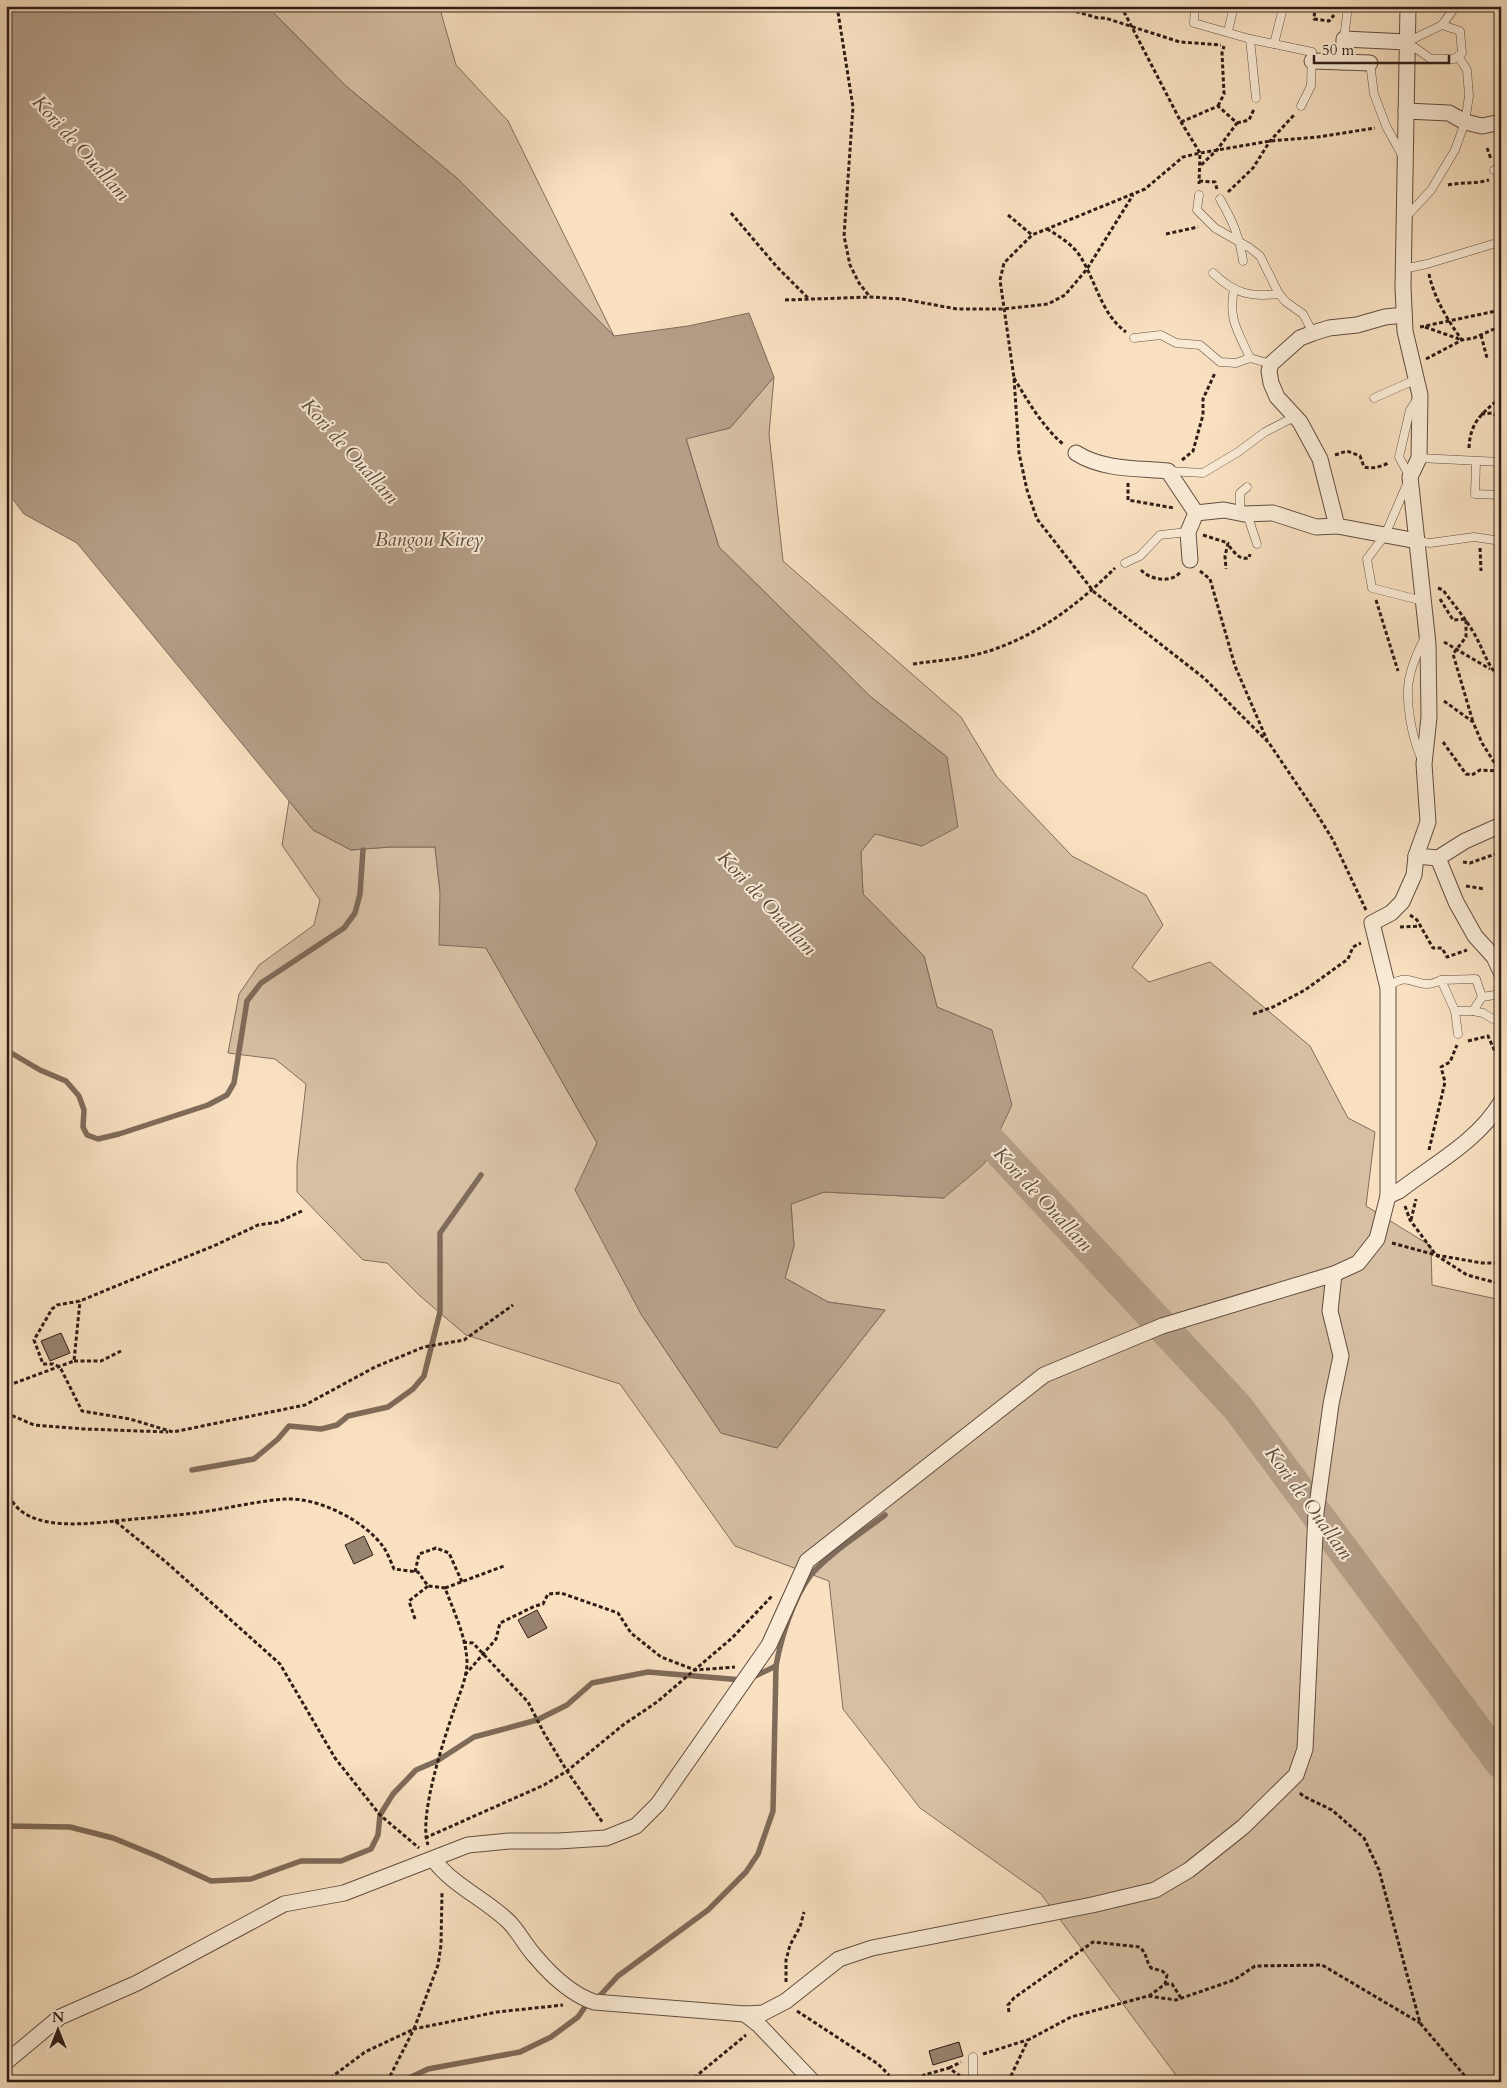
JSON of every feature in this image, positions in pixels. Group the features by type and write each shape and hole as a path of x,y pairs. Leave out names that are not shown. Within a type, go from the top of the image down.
{"street":[{"path":"6,2062 60,2018 137,1982 284,1904 344,1893 437,1865 468,1845 509,1842 558,1842 606,1838 636,1826 658,1804 769,1645 807,1561 1044,1375 1162,1326 1334,1274 1358,1264 1377,1239 1388,1196 1388,988 1373,929 1402,902 1414,875 1416,856 1428,822 1424,764 1429,716 1427,632 1410,477 1419,458 1420,395 1405,331 1404,315 1403,268 1408,6"},
{"path":"1343,62 1344,39 1407,42"},
{"path":"1312,61 1370,63"},
{"path":"1406,111 1449,112 1465,122 1482,126 1501,122"},
{"path":"1337,526 1320,459 1296,416 1277,397 1271,383 1269,371 1271,364 1300,338 1313,333 1329,328 1357,325 1385,317 1404,315"},
{"path":"1076,453 1088,461 1101,465 1168,471 1196,513"},
{"path":"1196,513 1224,510 1244,514 1273,513 1316,527 1337,526 1417,541"},
{"path":"1190,560 1188,532 1196,513"},
{"path":"1416,856 1438,858 1465,842 1501,825"},
{"path":"1438,858 1456,902 1475,936 1494,957 1501,972"},
{"path":"1388,1196 1399,1191 1469,1139 1492,1117 1501,1102"},
{"path":"437,1865 509,1922 554,1976 583,1998 594,2002 744,2014 763,2013 786,2001 839,1959 872,1948 1092,1905 1155,1890 1189,1870 1235,1833 1296,1775 1306,1749 1316,1513 1331,1404 1340,1356 1330,1311 1334,1274"},
{"path":"744,2014 759,2025 812,2082"}],"lane":[{"path":"1195,6 1194,23 1228,31 1250,39 1312,52 1311,86 1301,106"},
{"path":"1228,31 1234,6"},
{"path":"1344,39 1348,6"},
{"path":"1442,25 1460,31 1462,53 1454,59 1431,59 1407,42 1442,25 1456,6"},
{"path":"1500,6 1501,10"},
{"path":"1274,44 1283,8"},
{"path":"1250,39 1256,98"},
{"path":"1404,219 1431,190 1456,150 1465,122 1469,96 1467,70 1458,56"},
{"path":"1370,63 1374,94 1386,126 1405,160"},
{"path":"1199,195 1197,210 1210,223 1260,256 1279,294 1302,314 1313,333"},
{"path":"1220,199 1234,222 1241,242 1243,261"},
{"path":"1403,268 1427,264 1493,244"},
{"path":"1213,273 1234,289 1258,296 1279,294"},
{"path":"1234,289 1231,307 1233,320 1250,358"},
{"path":"1134,338 1161,335 1176,343 1200,345 1220,362 1236,363 1250,358 1271,364"},
{"path":"1374,398 1415,373"},
{"path":"1420,395 1410,410 1399,457 1410,477 1385,535 1368,559 1372,588 1423,601"},
{"path":"1168,471 1203,473 1238,452 1265,432 1296,416"},
{"path":"1419,458 1501,462"},
{"path":"1472,461 1475,494 1501,495"},
{"path":"1247,487 1240,493 1240,507 1249,520 1258,544"},
{"path":"1125,563 1140,556 1160,535 1188,532"},
{"path":"1417,541 1430,543 1474,537 1501,541"},
{"path":"1424,764 1417,749 1408,704 1409,677 1427,632"},
{"path":"1388,988 1398,980 1415,981 1424,986 1432,985 1441,980 1476,979 1482,997"},
{"path":"1441,980 1455,1011 1458,1038"},
{"path":"1473,1011 1482,997 1501,994"},
{"path":"1455,1011 1483,1013 1493,1019"},
{"path":"973,2057 973,2082"}],"path":[{"path":"837,6 853,107 844,236 850,265 859,284 871,297"},
{"path":"1057,6 1098,18 1105,18 1180,42 1224,46"},
{"path":"1121,6 1130,27 1181,122 1200,153 1199,195"},
{"path":"1315,6 1314,19 1330,21 1334,14 1347,16"},
{"path":"1181,122 1218,106 1224,94 1222,53 1228,31"},
{"path":"1200,166 1217,150 1237,123 1249,120 1254,110 1256,98"},
{"path":"1218,106 1237,123"},
{"path":"1199,181 1215,182 1220,199 1253,168 1270,141 1301,106"},
{"path":"1269,742 1204,678 1092,590 1037,519 1027,490 1019,453 1014,378 1000,280 1004,263 1032,235 1145,189 1183,157 1270,141 1318,137 1386,126"},
{"path":"1431,190 1459,182 1479,183 1496,178 1498,169 1487,148"},
{"path":"786,300 871,297 902,299 957,310 1003,309 1048,304 1065,296 1087,268 1133,195"},
{"path":"731,213 777,267 810,299"},
{"path":"1008,215 1032,235"},
{"path":"1166,234 1210,223"},
{"path":"1046,228 1072,247 1087,268 1110,317 1134,338"},
{"path":"1427,264 1431,284 1448,321 1462,340"},
{"path":"1405,331 1501,310"},
{"path":"1423,326 1462,340"},
{"path":"1415,373 1462,340 1481,335 1501,326"},
{"path":"1481,335 1487,358"},
{"path":"1168,471 1193,451 1203,415 1202,399 1220,362"},
{"path":"1014,378 1035,414 1050,432 1076,453"},
{"path":"1472,461 1470,433 1481,414 1499,399"},
{"path":"1481,414 1492,413 1501,417"},
{"path":"1320,459 1347,451 1360,456 1364,467 1374,468 1384,466 1399,457"},
{"path":"1127,467 1128,500 1158,504 1196,513"},
{"path":"1188,532 1225,541 1237,556 1244,559 1249,558 1258,544"},
{"path":"1480,538 1481,571"},
{"path":"1226,570 1225,556 1228,546"},
{"path":"1140,556 1140,569 1145,574 1164,579 1175,577 1181,572 1183,563 1190,560 1198,570 1210,579 1235,666 1269,742 1318,814 1333,840 1373,929 1353,947 1348,959 1305,990 1273,1007 1253,1014"},
{"path":"913,664 969,656 990,650 1034,631 1058,616 1092,590 1115,567 1125,563"},
{"path":"1466,619 1453,620 1431,584 1443,590 1466,619 1477,638 1491,670"},
{"path":"1372,588 1400,677"},
{"path":"1466,619 1466,637 1454,654 1473,722 1482,743 1500,772"},
{"path":"1427,632 1491,670 1501,679"},
{"path":"1429,690 1473,722"},
{"path":"1429,716 1447,750 1466,774 1472,774 1480,770 1500,772"},
{"path":"1402,902 1408,914 1418,920 1433,948 1442,948 1447,956 1473,948 1485,947"},
{"path":"1396,929 1401,926 1421,926"},
{"path":"1424,1171 1445,1082 1441,1067 1450,1062 1458,1038 1488,1036 1501,1065"},
{"path":"173,1432 130,1419 82,1411 60,1367 53,1364 43,1364 34,1340 52,1309 57,1305 80,1300 218,1244 258,1225 278,1222 302,1212"},
{"path":"1377,1239 1436,1255 1482,1263 1501,1263"},
{"path":"1436,1255 1467,1275 1501,1284"},
{"path":"74,1362 80,1300"},
{"path":"6,1413 34,1425 173,1432 305,1404 375,1368 424,1347 464,1340 513,1305"},
{"path":"6,1393 12,1384 74,1362 101,1361 121,1351"},
{"path":"6,1483 12,1501 23,1512 39,1520 63,1525 200,1512 287,1499 321,1505 344,1514 370,1532 384,1548 394,1569 418,1572 428,1586"},
{"path":"115,1521 166,1562 280,1664 335,1758 380,1815 437,1865"},
{"path":"415,1572 419,1554 436,1548 449,1553 462,1582"},
{"path":"415,1619 409,1602 428,1586 445,1588 504,1566"},
{"path":"387,2082 414,2029 438,1965 441,1945 437,1865 426,1838 425,1826 439,1752 465,1675 467,1663 461,1628 445,1588"},
{"path":"465,1675 496,1639 500,1623 543,1604 548,1594 561,1593 618,1613 631,1632 661,1657 695,1670 755,1666"},
{"path":"426,1838 544,1785 567,1771 623,1725 657,1702 695,1670 732,1638 773,1596"},
{"path":"463,1642 473,1643 528,1702 567,1771 612,1836"},
{"path":"1296,1775 1298,1788 1302,1796 1332,1810 1364,1838 1379,1870 1420,2022"},
{"path":"804,1912 800,1927 790,1945 786,1960 786,2001 805,2018 878,2064 888,2074 891,2082"},
{"path":"1009,2012 1008,2005 1014,1998 1092,1942 1140,1947 1147,1954 1151,1968 1162,1971 1167,1975 1165,1984"},
{"path":"1148,1996 1176,2000 1234,1980 1255,1966 1322,1965 1420,2022 1470,2082"},
{"path":"973,2057 1028,2040 1072,2017 1148,1996 1165,1984 1172,1984 1181,1998"},
{"path":"325,2082 365,2052 414,2029 497,2012 566,2005 583,1998"},
{"path":"689,2082 759,2025"},
{"path":"1008,2082 1028,2040"},
{"path":"918,2082 924,2074 949,2068 961,2077"}],"shaded area":[{"path":"267,6 439,6 456,65 508,121 614,336 458,179 346,86"},
{"path":"774,377 769,434 783,561 961,717 997,777 1072,856 1146,895 1163,925 1132,967 1149,982 1210,962 1310,1046 1348,1118 1375,1132 1366,1206 1431,1246 1432,1285 1501,1300 1501,2082 1181,2082 1041,1894 920,1808 843,1709 829,1581 735,1546 620,1384 466,1335 420,1296 387,1263 363,1260 297,1192 297,1164 306,1084 275,1059 228,1053 239,994 259,965 314,925 320,900 282,845 289,801 313,830 351,850 390,847 435,847 440,892 486,948 597,1143 576,1190 641,1314 721,1433 777,1448 885,1310 828,1302 785,1278 794,1246 791,1204 824,1192 944,1198 992,1030 937,1007 924,956 863,894 861,852 875,833 922,846 947,757 871,697 719,547 686,438 730,428"}],"water":[{"name":"Bangou Kirey","path":"6,6 267,6 346,86 458,179 614,336 688,326 749,313 774,377 730,428 686,439 719,547 871,697 947,757 958,827 922,846 875,834 861,852 863,894 924,956 937,1007 992,1030 1012,1105 984,1164 944,1198 824,1192 791,1204 794,1246 785,1278 828,1302 885,1310 777,1448 721,1433 641,1314 575,1190 597,1143 486,948 439,945 440,892 435,847 390,847 351,850 313,830 77,543 24,514 6,490"}],"building":[{"path":"61,1333 70,1353 50,1361 41,1341"},
{"path":"364,1536 373,1555 354,1564 345,1545"},
{"path":"537,1610 547,1628 528,1638 518,1620"},
{"path":"959,2042 963,2056 933,2065 929,2051"}],"waterway":[{"path":"6,1050 40,1070 66,1081 79,1096 84,1110 83,1127 87,1135 98,1139 208,1105 227,1095 234,1083 247,1001 261,983 344,928 355,913 360,894 363,850"},
{"name":"Kori de Ouallam","path":"963,1112 1238,1408 1501,1763"},
{"path":"192,1470 254,1459 278,1439 289,1426 321,1429 337,1425 348,1416 388,1407 413,1389 424,1376 440,1312 440,1233 481,1175"},
{"path":"401,2082 428,2069 520,2052 551,2037 578,2017 587,2004 594,2002 618,1976 708,1910 746,1872 758,1854 773,1811 776,1666 784,1631 793,1607 804,1585 817,1568 835,1552 885,1515"},
{"path":"751,1678 776,1666"},
{"path":"6,1826 70,1827 113,1838 211,1881 251,1879 301,1861 341,1861 371,1849 378,1835 380,1815 393,1794 416,1770 437,1761 474,1737 537,1720 567,1705 592,1683 648,1672 742,1680"}]}
